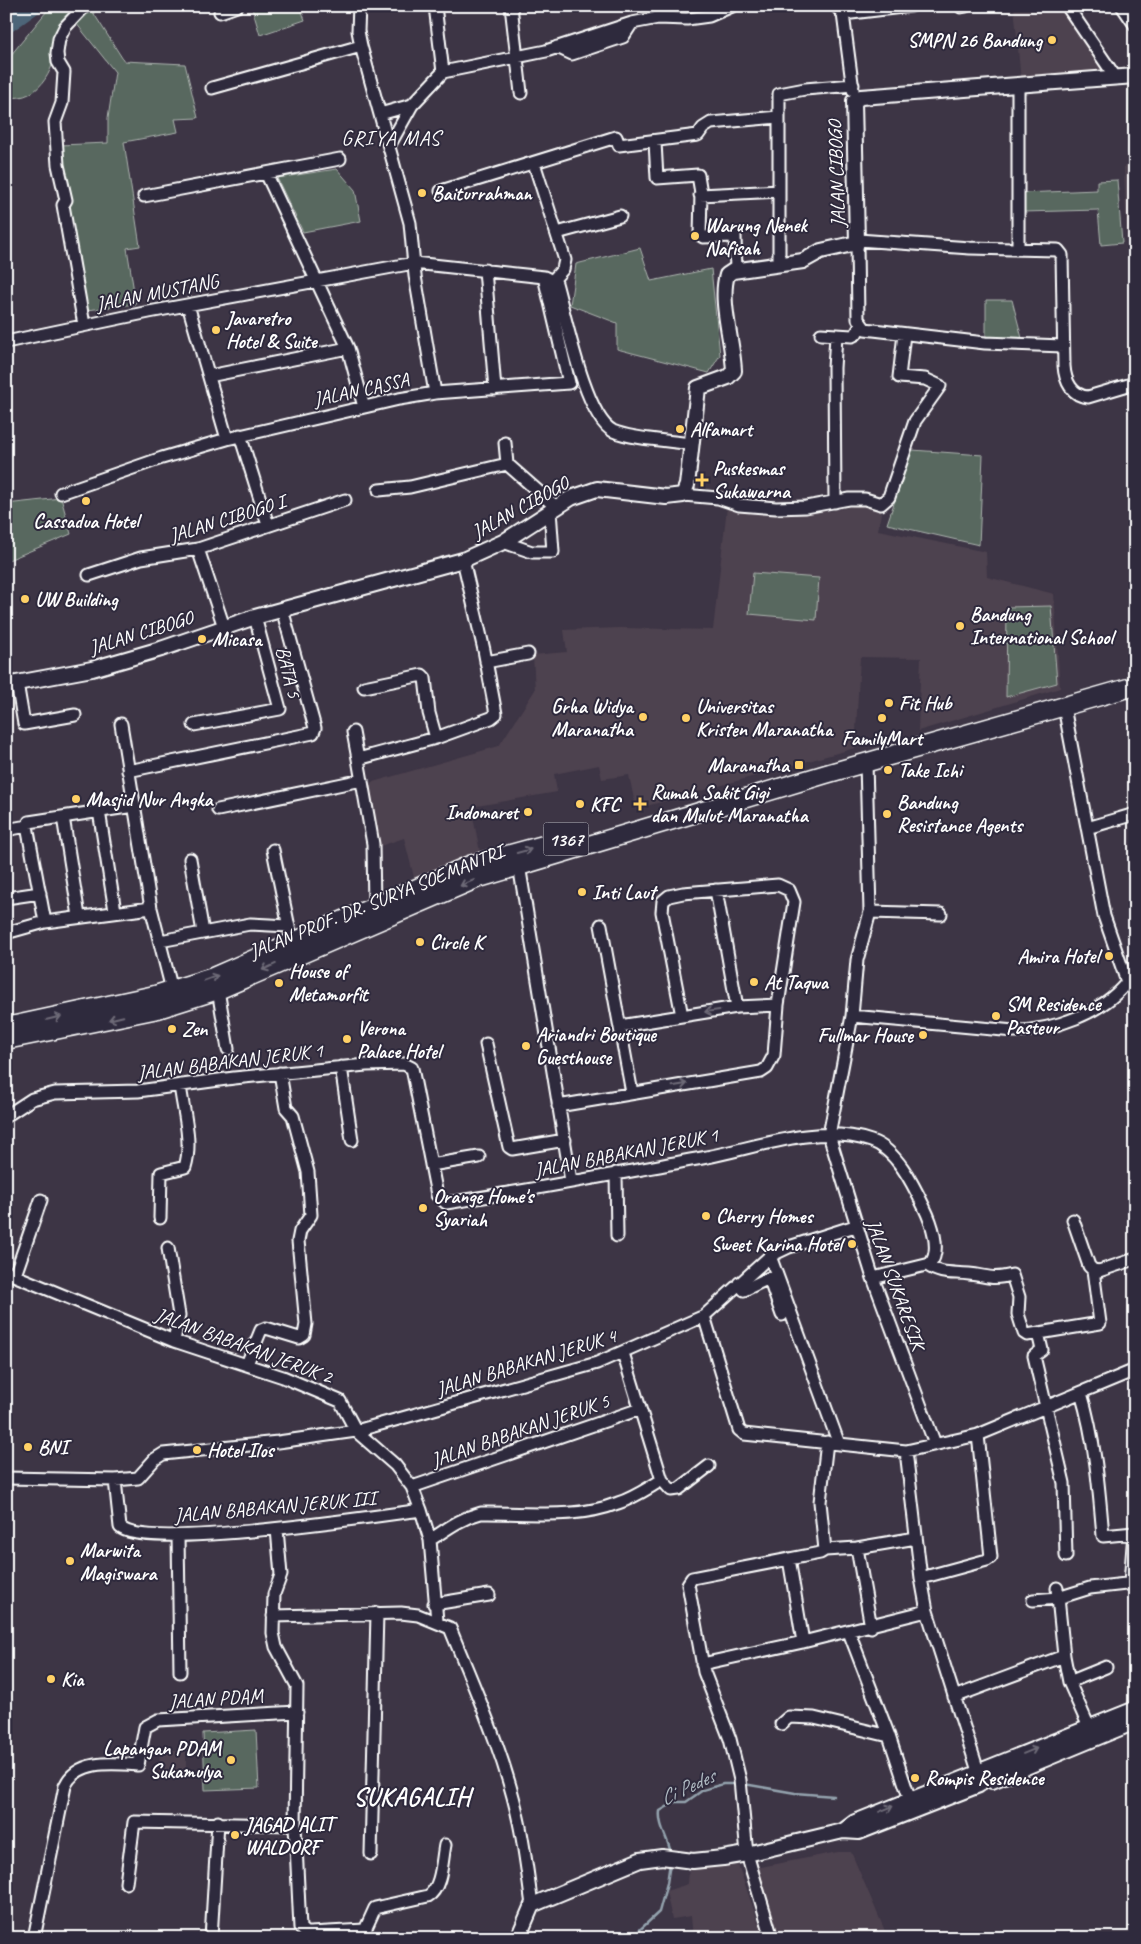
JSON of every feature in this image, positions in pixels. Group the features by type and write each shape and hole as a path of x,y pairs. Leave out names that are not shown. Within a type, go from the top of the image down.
{"main road":[{"name":"JALAN PROF. DR. SURYA SOEMANTRI","path":"6,1027 172,990 213,978 470,865 657,814 823,764 1135,675"},
{"name":"JALAN PROF. DR. SURYA SOEMANTRI","path":"6,1040 158,1009 218,990 476,879 866,763 1135,686"}],"street":[{"path":"84,325 63,205 66,200 58,165 55,122 62,103 64,72 58,62 59,39 65,27 85,6"},
{"path":"220,12 237,6"},
{"path":"350,6 410,223 414,263 435,393"},
{"path":"358,31 359,6"},
{"path":"435,6 443,72"},
{"path":"511,6 515,57 521,93"},
{"path":"389,146 412,105 443,72 557,47 632,23 658,18 687,19 708,16 732,6"},
{"path":"854,101 853,85 839,10 911,6"},
{"path":"961,7 966,6"},
{"path":"1067,6 1116,78"},
{"path":"1122,6 1135,25"},
{"path":"212,88 361,46"},
{"name":"JALAN CIBOGO","path":"736,271 803,261 821,252 858,242 854,101 861,97 1135,76"},
{"path":"779,264 778,117 780,93 853,85"},
{"path":"1018,86 1018,249"},
{"path":"380,114 412,105"},
{"path":"441,191 616,137 619,145 656,142 698,135 703,128 711,123 778,117"},
{"path":"656,142 657,178 698,175 700,235 703,237 735,236 736,271 727,275 724,290 734,352 734,370 728,377 698,388 692,444 683,495 718,498 739,505 776,508 806,507 865,499 881,504 889,497 915,421 940,386 925,379 899,377 904,334"},
{"path":"144,196 340,159"},
{"path":"534,163 565,260 563,269 549,278 581,378 608,427 620,433 692,444"},
{"path":"266,173 348,348 364,407"},
{"path":"700,195 779,191"},
{"path":"556,233 620,216"},
{"path":"1063,346 985,343 872,332 861,325 858,319 858,242 1056,249 1062,255 1065,375 1076,394 1088,397 1135,383"},
{"name":"JALAN MUSTANG","path":"6,341 316,280 414,263 549,278"},
{"path":"485,270 495,389"},
{"name":"JALAN CASSA","path":"61,493 153,461 227,439 364,407 435,393 570,382 549,278"},
{"path":"188,305 227,439"},
{"path":"821,334 852,336 856,334 861,325"},
{"path":"834,502 834,368 836,336"},
{"path":"209,376 348,348"},
{"path":"240,436 268,525"},
{"path":"503,542 526,550 553,552 553,508 507,464 505,443"},
{"path":"379,490 410,487 507,464"},
{"name":"JALAN CIBOGO","path":"12,684 99,667 282,609 463,560 503,542 571,498 597,489 666,497 683,495"},
{"name":"JALAN CIBOGO I","path":"89,575 141,558 198,550 345,500"},
{"path":"198,550 224,627"},
{"path":"358,759 436,738 494,717 495,711 486,662 463,560"},
{"path":"128,770 313,732 315,728 282,609"},
{"name":"BATA 5","path":"194,725 280,710 255,617"},
{"path":"486,662 528,654"},
{"path":"364,687 422,675 425,678 436,738"},
{"path":"12,684 24,724 75,715"},
{"path":"852,1016 1014,1032 1049,1028 1083,1015 1120,991 1127,982 1104,916 1064,707"},
{"path":"121,724 151,908 172,990"},
{"path":"353,732 374,844 374,908"},
{"path":"829,1135 852,1016 857,960 870,912 866,763"},
{"path":"218,810 362,780"},
{"path":"6,830 27,826 29,822 134,806"},
{"path":"100,811 115,911"},
{"path":"1087,828 1135,814"},
{"path":"64,817 79,916"},
{"path":"27,826 45,922"},
{"path":"273,850 292,944"},
{"path":"190,859 203,932"},
{"path":"520,865 558,1106 572,1182"},
{"path":"558,1106 761,1072 767,1068 774,1055 778,1004 794,902 792,894 784,887 778,885 716,890 669,896 663,901 661,906 682,1016"},
{"path":"716,890 737,1007"},
{"path":"6,898 40,893"},
{"path":"6,932 79,916 151,908"},
{"path":"870,912 941,914"},
{"path":"160,941 250,924 289,926"},
{"path":"601,925 632,1093"},
{"path":"218,990 228,1049"},
{"path":"620,1026 737,1007 778,1004"},
{"path":"486,1044 509,1147 512,1149 565,1140"},
{"name":"JALAN BABAKAN JERUK 1","path":"6,1116 32,1099 45,1094 138,1092 180,1085 341,1067 404,1064 412,1068 437,1195 446,1203 572,1182 808,1135 829,1135 870,1140 890,1152 915,1188 930,1223 935,1249 933,1261 927,1265"},
{"path":"341,1067 352,1140"},
{"path":"247,1364 261,1330 266,1328 299,1338 304,1335 306,1324 298,1241 300,1231 311,1214 308,1172 293,1116 286,1108 280,1074"},
{"path":"160,1218 161,1173 185,1167 187,1162 188,1146 180,1085"},
{"name":"JALAN SUKARESIK","path":"829,1135 855,1226 935,1444"},
{"path":"431,1165 479,1157"},
{"path":"616,1173 617,1236"},
{"path":"10,1273 41,1200"},
{"path":"873,1278 927,1265 940,1273 970,1274 988,1278 1015,1273 1019,1297 1018,1314 1024,1334 1100,1323 1093,1270 1089,1266 1073,1220"},
{"name":"JALAN BABAKAN JERUK 4","path":"6,1478 115,1480 138,1478 155,1458 163,1454 278,1442 356,1431 597,1363 704,1316 770,1256 790,1247 855,1226"},
{"path":"168,1248 179,1315 174,1341"},
{"path":"770,1256 839,1444"},
{"path":"1093,1270 1099,1271 1135,1259"},
{"name":"JALAN BABAKAN JERUK 2","path":"10,1273 174,1341 284,1377 340,1401 356,1431 395,1465 412,1487 430,1540 434,1604 437,1621"},
{"path":"739,1283 744,1290 769,1278 782,1315"},
{"path":"704,1316 740,1432 906,1451 978,1436 1135,1370"},
{"path":"1038,1333 1042,1350 1034,1356 1064,1484 1066,1556"},
{"path":"622,1353 662,1480 671,1490 679,1489 709,1466"},
{"path":"1033,1600 1057,1593 1132,1583 1134,1533 1103,1536 1097,1467 1081,1393"},
{"name":"JALAN BABAKAN JERUK 5","path":"412,1487 640,1409"},
{"path":"921,1578 987,1560 991,1557 978,1436"},
{"path":"825,1550 820,1502 827,1442"},
{"path":"906,1451 921,1578 927,1611 954,1697 982,1776"},
{"name":"JALAN BABAKAN JERUK III","path":"115,1480 118,1523 123,1529 178,1536 278,1529 421,1510"},
{"path":"430,1540 462,1518 481,1513 557,1514 586,1511 619,1503 662,1480"},
{"path":"278,1529 281,1575 274,1594 272,1616 276,1647 296,1680 295,1825 303,1931 365,1930 375,1908 422,1899 432,1894 438,1880 445,1844"},
{"path":"178,1536 180,1672"},
{"path":"772,1938 747,1854 741,1783 730,1739 709,1690 702,1664 688,1581 692,1578 820,1553 825,1550 857,1548 916,1538"},
{"path":"857,1548 871,1627"},
{"path":"789,1559 804,1642"},
{"path":"1057,1593 1069,1682 1092,1732"},
{"path":"434,1604 489,1595"},
{"path":"702,1664 871,1627 927,1611"},
{"path":"272,1616 378,1612 418,1615 437,1621 450,1628 490,1725 519,1822 532,1905 518,1938"},
{"path":"372,1854 378,1612"},
{"path":"849,1632 889,1736 912,1805"},
{"path":"954,1697 1064,1656"},
{"path":"1069,1682 1106,1667"},
{"path":"532,1905 640,1860 662,1857 703,1860 747,1854 843,1831 859,1832 912,1805 1092,1732 1135,1709"},
{"name":"JALAN PDAM","path":"34,1938 65,1786 73,1773 84,1766 138,1765 145,1727 158,1720 296,1712"},
{"path":"781,1724 789,1717 814,1718 889,1736"},
{"path":"1092,1732 1135,1722"},
{"path":"126,1883 134,1822 218,1822 295,1825"},
{"path":"211,1938 218,1822"}],"shaded area":[{"name":"SMPN 26 Bandung","path":"1014,6 1063,6 1110,73 1021,81"},
{"path":"1124,166 1135,167 1135,247 1127,247"},
{"name":"Universitas Kristen Maranatha","path":"862,504 882,507 878,530 986,552 987,577 1054,594 1060,688 918,731 921,658 860,657 855,748 636,809 629,775 602,779 599,765 554,774 557,792 471,807 481,857 415,881 404,838 377,847 366,784 499,746 535,690 533,655 567,652 564,630 621,628 713,630 727,507 831,511"},
{"path":"160,1750 186,1750 186,1775 159,1775"},
{"path":"838,1852 851,1852 888,1938 778,1938 756,1868"},
{"path":"738,1865 764,1938 693,1938 691,1916 672,1919 666,1891 688,1884 689,1870"}],"green space":[{"path":"51,6 89,6 124,61 185,64 198,118 175,119 178,132 124,142 140,246 127,248 136,304 87,310 57,169 60,145 108,143 108,118 115,72 76,23 60,36 55,58 45,79 38,88 29,94 19,97 6,97 6,61"},
{"path":"258,6 300,6 305,20 260,35 252,8"},
{"path":"1135,83 1135,153 1128,154 1129,84"},
{"path":"337,169 355,190 361,221 303,232 277,178"},
{"path":"1117,180 1122,243 1101,245 1098,210 1023,212 1022,193 1097,190 1097,181"},
{"path":"640,248 651,281 711,269 720,355 709,373 617,349 617,323 570,305 576,264"},
{"path":"986,300 1012,300 1023,342 986,340"},
{"path":"912,450 983,455 979,545 887,524"},
{"path":"61,498 71,534 6,561 6,504"},
{"path":"753,573 819,578 816,620 749,614"},
{"path":"1051,606 1057,683 1006,697 1007,607"},
{"name":"Lapangan PDAM Sukamulya","path":"256,1730 259,1788 205,1790 203,1733"}],"waterway":[{"path":"6,26 34,6"},
{"name":"Ci Pedes","path":"671,1853 662,1827 660,1811 675,1802 686,1802 703,1790 723,1784 736,1784"},
{"name":"Ci Pedes","path":"744,1784 795,1793 834,1796"},
{"name":"Ci Pedes","path":"631,1938 659,1912 670,1863"}],"place":[{"name":"SMPN 26 Bandung","path":"1052,40"},
{"name":"Baiturrahman","path":"422,193"},
{"name":"Warung Nenek Nafisah","path":"695,236"},
{"name":"Javaretro Hotel & Suite","path":"216,330"},
{"name":"Alfamart","path":"680,429"},
{"name":"Puskesmas Sukawarna","path":"702,480"},
{"name":"Cassadua Hotel","path":"86,501"},
{"name":"UW Building","path":"25,599"},
{"name":"Bandung International School","path":"960,626"},
{"name":"Micasa","path":"202,639"},
{"name":"Fit Hub","path":"889,703"},
{"name":"Grha Widya Maranatha","path":"643,717"},
{"name":"Universitas Kristen Maranatha","path":"686,718"},
{"name":"FamilyMart","path":"882,718"},
{"name":"Maranatha","path":"799,765"},
{"name":"Take Ichi","path":"888,770"},
{"name":"Masjid Nur Angka","path":"76,799"},
{"name":"KFC","path":"580,804"},
{"name":"Rumah Sakit Gigi dan Mulut Maranatha","path":"640,804"},
{"name":"Indomaret","path":"528,812"},
{"name":"Bandung Resistance Agents","path":"887,814"},
{"name":"Inti Laut","path":"582,892"},
{"name":"Circle K","path":"420,942"},
{"name":"Amira Hotel","path":"1109,956"},
{"name":"At Taqwa","path":"754,982"},
{"name":"House of Metamorfit","path":"279,983"},
{"name":"SM Residence Pasteur","path":"996,1016"},
{"name":"Zen","path":"172,1029"},
{"name":"Fullmar House","path":"923,1035"},
{"name":"Verona Palace Hotel","path":"347,1039"},
{"name":"Ariandri Boutique Guesthouse","path":"526,1046"},
{"name":"Orange Home's Syariah","path":"423,1208"},
{"name":"Cherry Homes","path":"706,1216"},
{"name":"Sweet Karina Hotel","path":"852,1244"},
{"name":"BNI","path":"28,1447"},
{"name":"Hotel Ilos","path":"197,1450"},
{"name":"Marwita Magiswara","path":"70,1561"},
{"name":"Kia","path":"51,1679"},
{"name":"Lapangan PDAM Sukamulya","path":"231,1760"},
{"name":"Rompis Residence","path":"915,1778"},
{"name":"JAGAD ALIT WALDORF","path":"235,1835"}],"district":[{"name":"GRIYA MAS","path":"391,138"},
{"name":"SUKAGALIH","path":"412,1796"}]}
